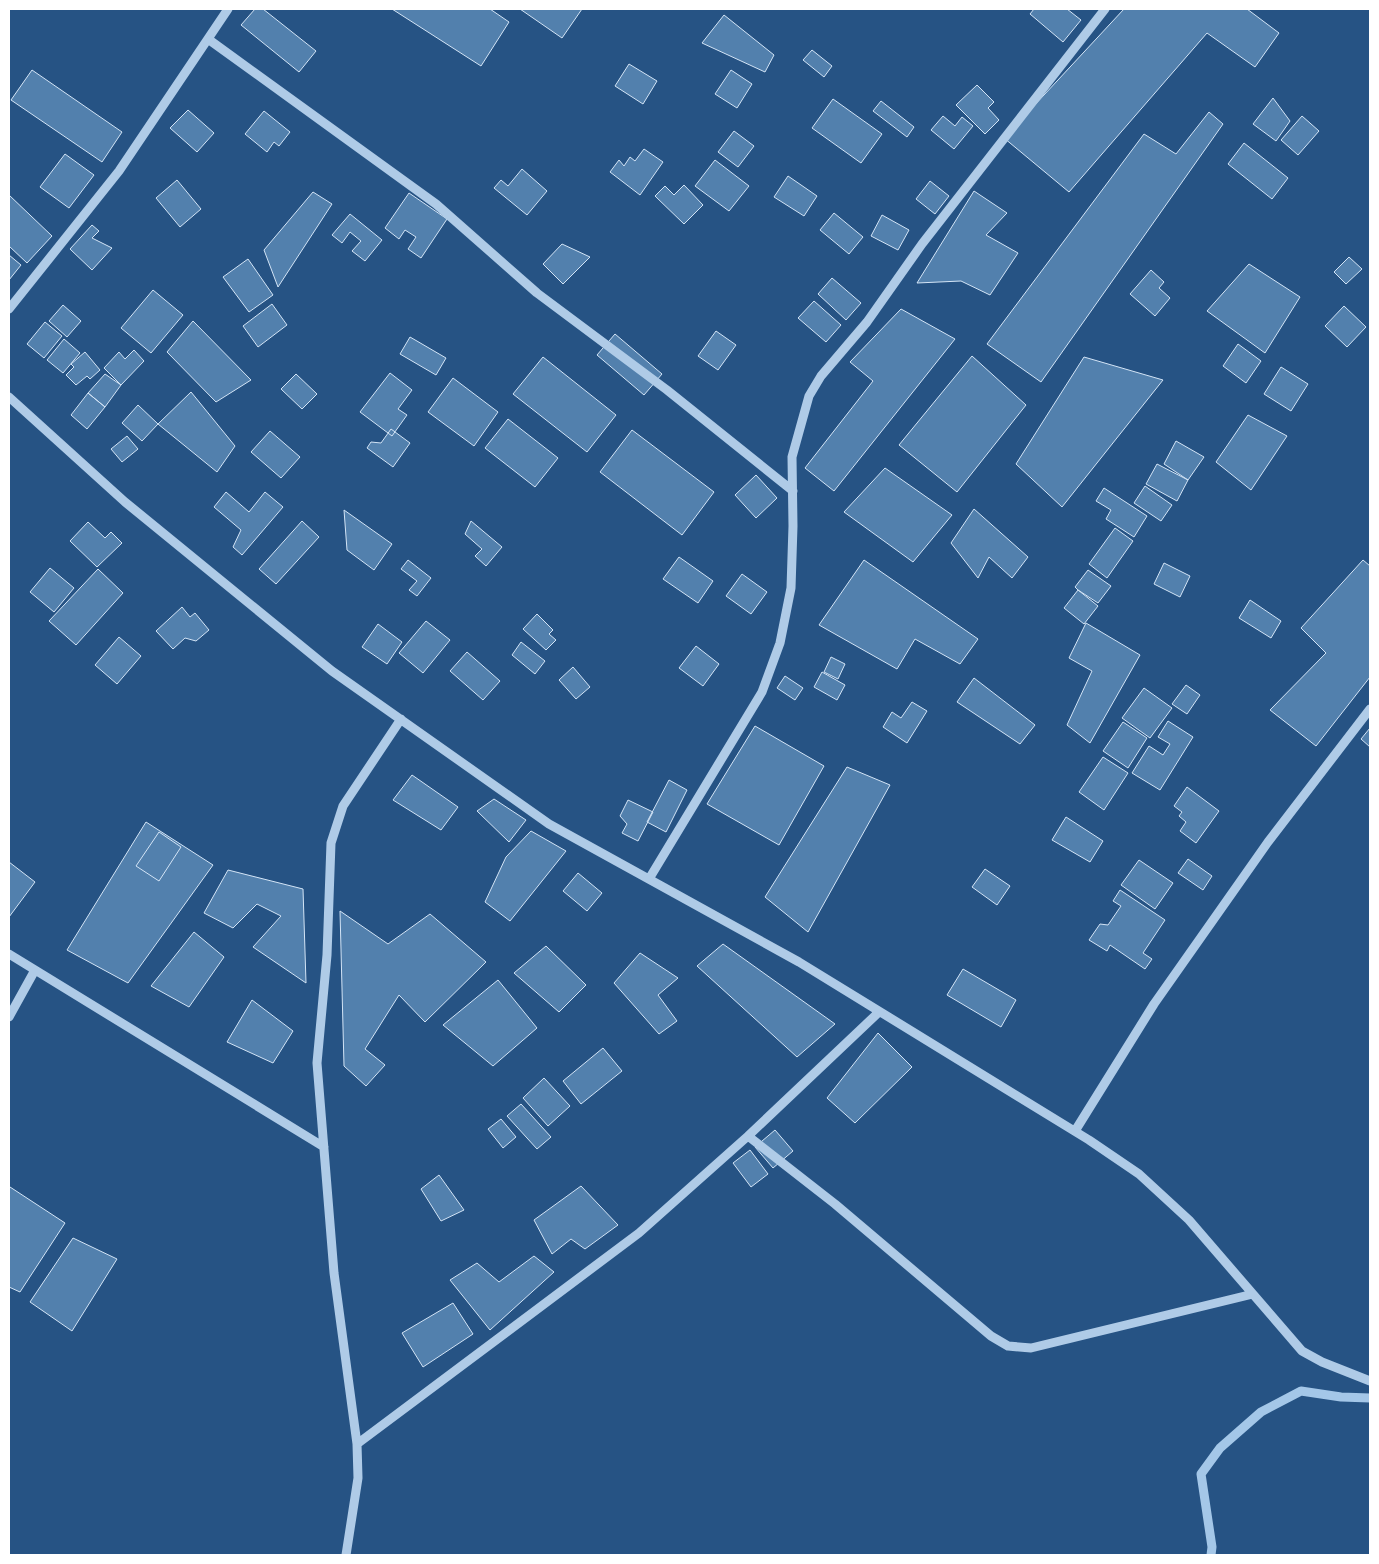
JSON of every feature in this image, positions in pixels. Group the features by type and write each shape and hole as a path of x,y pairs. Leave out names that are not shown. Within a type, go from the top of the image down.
{"street":[{"path":"9,309 119,171 228,9"},
{"path":"649,879 762,692 780,643 791,588 792,457 809,396 821,376 867,322 922,244 1105,9"},
{"path":"208,39 436,204 537,292 667,390 793,491"},
{"path":"9,397 125,502 332,671 549,824 799,962 1139,1174 1189,1220 1302,1351 1322,1362 1370,1381"},
{"path":"1074,1132 1154,1004 1268,842 1370,709"},
{"path":"346,1555 358,1478 357,1444 334,1273 317,1063 327,955 331,843 343,806 401,719"},
{"path":"9,954 324,1147"},
{"path":"9,1017 35,970"},
{"path":"357,1444 639,1233 748,1136 879,1012"},
{"path":"748,1136 835,1204 991,1336 1008,1346 1031,1348 1253,1294"}],"building":[{"path":"255,9 263,9 316,51 299,72 241,25"},
{"path":"392,9 490,9 509,22 481,66"},
{"path":"520,9 582,9 562,38"},
{"path":"1034,9 1067,9 1081,20 1063,42 1030,14"},
{"path":"1124,9 1247,9 1279,33 1255,67 1207,33 1069,192 1004,138"},
{"path":"724,15 774,55 765,72 702,43"},
{"path":"812,50 832,66 824,77 803,60"},
{"path":"629,64 657,81 643,104 615,86"},
{"path":"32,70 122,132 102,162 11,100"},
{"path":"731,70 752,84 737,108 715,94"},
{"path":"977,85 994,102 988,108 999,120 985,134 956,105"},
{"path":"1273,98 1290,121 1276,141 1253,124"},
{"path":"833,99 882,134 861,163 812,128"},
{"path":"881,101 914,127 907,137 873,111"},
{"path":"188,110 214,133 197,152 170,128"},
{"path":"264,111 290,132 279,146 274,142 267,152 245,134"},
{"path":"1209,112 1223,124 1041,382 987,344 1144,134 1176,154"},
{"path":"943,116 955,126 962,117 973,126 954,149 931,130"},
{"path":"1302,116 1319,131 1298,155 1281,140"},
{"path":"734,131 754,146 738,167 718,152"},
{"path":"1244,143 1288,178 1272,199 1228,164"},
{"path":"644,149 663,162 640,195 610,172 619,160 624,166 630,157 635,161"},
{"path":"65,154 94,175 69,208 40,187"},
{"path":"715,160 749,186 729,211 695,186"},
{"path":"522,169 547,191 527,215 494,188 501,180 508,186"},
{"path":"788,176 817,196 804,216 774,197"},
{"path":"177,180 201,209 180,227 156,198"},
{"path":"930,181 949,196 935,214 916,199"},
{"path":"684,185 703,205 684,224 655,196 665,186 674,195"},
{"path":"974,191 1007,213 986,235 1018,253 990,295 961,281 917,283"},
{"path":"313,192 332,204 278,287 264,250"},
{"path":"409,193 447,219 421,258 408,249 416,237 405,230 399,239 385,228"},
{"path":"9,195 52,236 27,263 9,246"},
{"path":"834,213 863,237 849,254 820,230"},
{"path":"350,214 382,240 365,261 352,251 361,241 350,232 342,243 332,235"},
{"path":"882,215 909,230 898,250 871,236"},
{"path":"92,225 99,231 92,238 112,248 92,270 70,249"},
{"path":"562,244 590,257 563,284 543,264"},
{"path":"9,255 21,265 9,280"},
{"path":"1349,257 1362,269 1346,284 1334,272"},
{"path":"248,259 273,295 249,312 223,277"},
{"path":"1249,264 1300,297 1265,353 1207,311"},
{"path":"1151,270 1164,282 1159,288 1170,298 1155,316 1130,294"},
{"path":"832,278 861,303 846,320 818,294"},
{"path":"153,290 183,315 151,353 121,328"},
{"path":"814,301 841,325 826,342 798,318"},
{"path":"272,304 287,325 258,347 243,326"},
{"path":"63,305 81,321 67,337 49,321"},
{"path":"1344,306 1366,327 1347,347 1325,326"},
{"path":"901,309 955,339 834,491 805,468 873,381 850,362"},
{"path":"193,321 251,380 216,402 167,352"},
{"path":"45,322 62,336 44,358 27,344"},
{"path":"716,331 736,345 718,370 698,356"},
{"path":"615,334 662,374 644,395 597,355"},
{"path":"410,337 446,358 436,375 400,354"},
{"path":"64,339 80,353 63,373 47,360"},
{"path":"1238,344 1261,361 1246,383 1223,366"},
{"path":"134,350 144,361 121,385 104,368 119,352 125,359"},
{"path":"85,352 100,370 90,379 87,376 76,385 66,375 74,367 71,364"},
{"path":"972,356 1026,405 957,492 899,445"},
{"path":"543,357 616,415 587,452 513,394"},
{"path":"1084,357 1163,380 1062,507 1016,464"},
{"path":"1281,367 1308,384 1291,411 1264,394"},
{"path":"390,373 412,390 398,409 407,415 392,436 360,412"},
{"path":"105,374 121,385 105,407 88,393"},
{"path":"296,374 317,394 302,409 281,389"},
{"path":"453,378 498,412 474,446 428,412"},
{"path":"191,392 235,446 217,472 158,424"},
{"path":"88,393 105,407 87,429 71,415"},
{"path":"138,405 158,424 142,441 122,423"},
{"path":"1248,415 1287,436 1251,490 1216,462"},
{"path":"508,419 558,458 535,487 485,448"},
{"path":"391,429 410,443 393,467 367,448 371,442 381,443"},
{"path":"632,430 714,492 682,535 600,472"},
{"path":"270,431 300,457 281,478 251,452"},
{"path":"127,436 138,449 122,462 111,449"},
{"path":"1176,441 1204,457 1188,480 1164,464"},
{"path":"1157,464 1188,480 1177,501 1146,484"},
{"path":"885,468 952,515 913,562 844,512"},
{"path":"756,475 777,498 756,518 735,495"},
{"path":"1145,486 1172,505 1161,521 1134,503"},
{"path":"1104,488 1147,516 1134,537 1106,519 1111,510 1096,501"},
{"path":"226,492 249,512 265,492 283,507 242,555 233,547 241,530 214,507"},
{"path":"974,509 1028,557 1012,578 989,557 978,578 951,543"},
{"path":"344,510 392,544 374,570 347,550"},
{"path":"302,521 319,537 276,584 259,569"},
{"path":"471,521 502,547 486,566 475,556 482,549 465,534"},
{"path":"88,522 105,538 111,532 122,543 97,567 70,541"},
{"path":"1115,528 1133,541 1107,578 1089,564"},
{"path":"679,557 713,581 698,603 663,579"},
{"path":"408,560 431,578 417,596 409,590 417,581 401,569"},
{"path":"864,560 978,639 960,664 915,639 897,669 819,625"},
{"path":"1363,560 1370,566 1370,677 1316,746 1270,710 1326,653 1301,628"},
{"path":"1164,563 1190,576 1180,597 1154,584"},
{"path":"50,568 74,588 54,612 30,592"},
{"path":"98,569 123,593 76,645 49,621"},
{"path":"1088,570 1111,586 1098,603 1075,587"},
{"path":"742,574 767,592 751,614 726,596"},
{"path":"1078,590 1098,606 1084,624 1064,608"},
{"path":"1250,600 1281,621 1271,638 1239,618"},
{"path":"182,607 190,617 195,613 209,630 196,641 185,638 173,649 156,631"},
{"path":"537,614 553,630 549,634 556,640 546,650 523,629"},
{"path":"426,621 450,640 423,673 399,653"},
{"path":"1086,623 1140,655 1090,743 1067,725 1092,671 1069,658"},
{"path":"378,624 402,642 387,664 362,647"},
{"path":"119,637 141,656 117,684 95,665"},
{"path":"521,642 545,661 535,674 512,655"},
{"path":"696,646 719,664 703,686 679,668"},
{"path":"467,652 500,681 483,700 450,671"},
{"path":"831,657 845,664 838,679 824,672"},
{"path":"573,667 590,687 576,699 559,680"},
{"path":"822,672 845,685 837,700 814,687"},
{"path":"785,676 803,688 795,700 777,688"},
{"path":"974,678 1035,725 1020,744 957,702"},
{"path":"1186,685 1200,695 1187,714 1172,704"},
{"path":"1144,688 1172,708 1150,738 1122,718"},
{"path":"912,702 927,711 907,743 883,727 892,712 901,718"},
{"path":"1168,721 1193,737 1160,790 1132,773 1149,746 1163,755 1170,744 1158,737"},
{"path":"1123,722 1147,738 1128,768 1103,751"},
{"path":"755,726 824,766 779,845 707,804"},
{"path":"1370,728 1370,747 1361,739"},
{"path":"1103,757 1128,773 1104,810 1079,792"},
{"path":"847,767 890,785 808,932 765,897"},
{"path":"412,775 458,807 441,830 393,800"},
{"path":"669,780 687,790 666,832 647,822"},
{"path":"1187,787 1219,811 1196,843 1180,831 1186,822 1179,816 1182,812 1174,806"},
{"path":"494,799 526,820 509,842 477,811"},
{"path":"628,800 653,812 638,841 622,833 627,824 620,816"},
{"path":"1066,817 1103,841 1090,862 1052,840"},
{"path":"146,822 213,865 128,983 67,950"},
{"path":"531,831 566,851 510,921 485,902 506,857"},
{"path":"159,832 181,847 159,881 136,866"},
{"path":"1188,859 1212,876 1203,890 1178,873"},
{"path":"1139,860 1173,883 1155,909 1121,885"},
{"path":"9,862 35,882 9,917"},
{"path":"985,869 1010,886 997,905 972,887"},
{"path":"228,870 303,889 306,983 253,947 281,916 257,904 233,928 204,913"},
{"path":"578,873 602,893 587,911 563,891"},
{"path":"1120,890 1165,920 1143,953 1152,959 1145,969 1110,945 1107,951 1089,940 1100,924 1108,925 1121,906 1113,901"},
{"path":"340,911 388,944 430,914 486,962 425,1022 399,995 365,1049 385,1065 366,1086 344,1066"},
{"path":"194,932 224,957 189,1007 151,986"},
{"path":"723,944 835,1024 797,1057 697,966"},
{"path":"546,946 586,985 559,1012 514,973"},
{"path":"640,953 678,978 658,995 677,1021 659,1034 614,983"},
{"path":"963,969 1016,1000 1001,1027 947,995"},
{"path":"498,980 537,1028 493,1066 443,1025"},
{"path":"252,1000 293,1031 273,1063 227,1042"},
{"path":"878,1033 912,1067 855,1123 827,1098"},
{"path":"603,1048 622,1071 581,1104 563,1081"},
{"path":"544,1078 570,1106 548,1126 523,1098"},
{"path":"521,1104 551,1137 537,1149 507,1116"},
{"path":"501,1119 516,1137 503,1148 488,1129"},
{"path":"775,1130 793,1151 773,1168 755,1147"},
{"path":"750,1150 768,1174 751,1187 733,1163"},
{"path":"439,1175 464,1210 441,1221 421,1189"},
{"path":"581,1186 618,1225 585,1249 571,1239 552,1254 534,1220"},
{"path":"10,1187 65,1223 20,1292 9,1287"},
{"path":"73,1238 117,1259 72,1331 30,1302"},
{"path":"534,1256 554,1272 490,1330 450,1280 477,1263 499,1282"},
{"path":"453,1303 473,1334 423,1367 402,1333"}],"waterway":[{"path":"1211,1555 1212,1547 1201,1474 1220,1448 1261,1412 1301,1391 1341,1397 1370,1398"}]}
